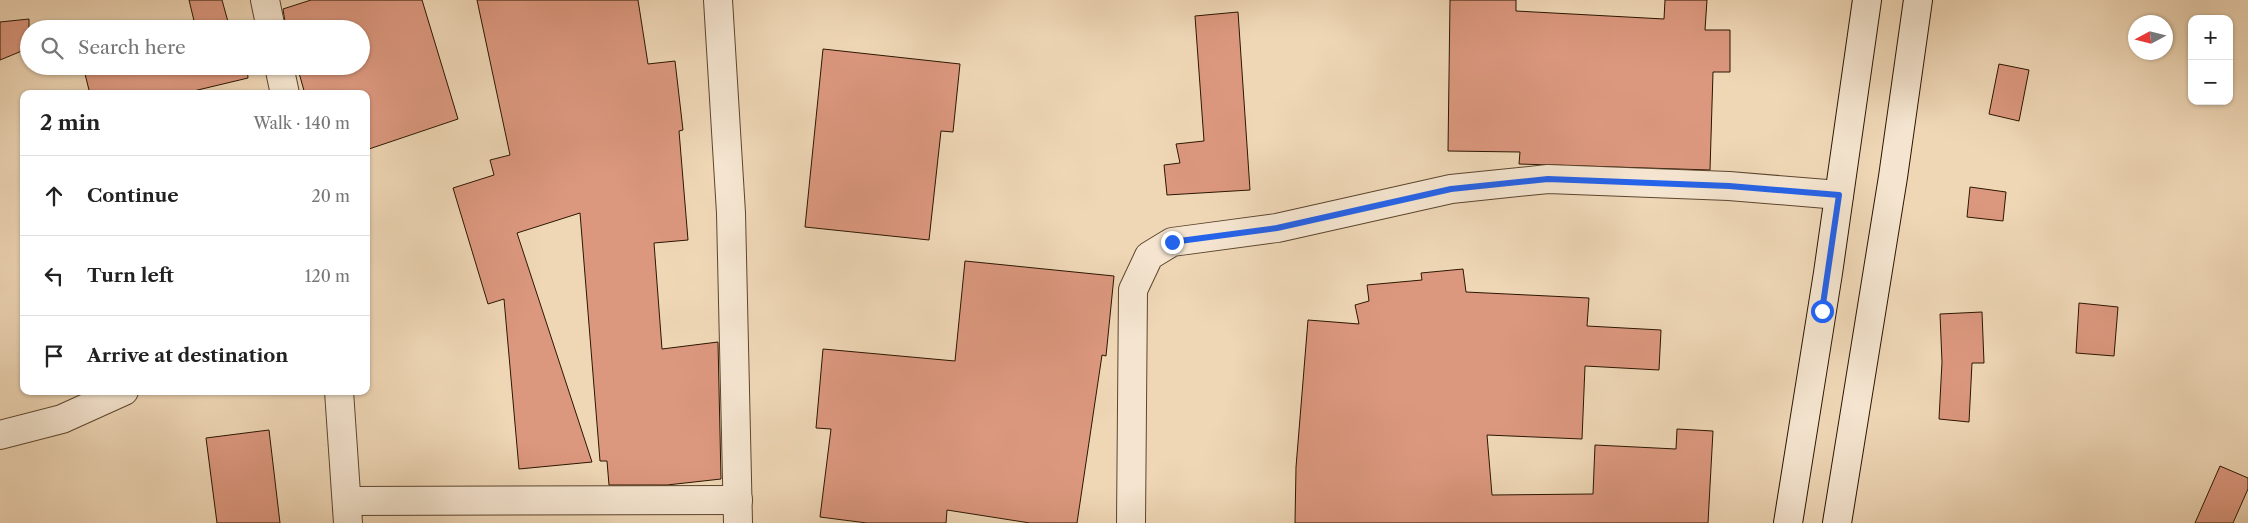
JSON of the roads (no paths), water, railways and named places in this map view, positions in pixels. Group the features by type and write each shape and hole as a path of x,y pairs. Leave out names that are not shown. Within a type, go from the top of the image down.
{"street":[{"path":"265,0 269,20"},
{"path":"339,395 347,512 738,512 731,213 718,0"},
{"path":"1788,523 1867,0"},
{"path":"1837,523 1893,177 1918,0"},
{"path":"281,75 284,90"},
{"path":"1131,523 1134,290 1149,256 1172,242 1277,228 1451,189 1548,179 1729,186 1839,195"},
{"path":"0,435 62,420 115,395"}]}
